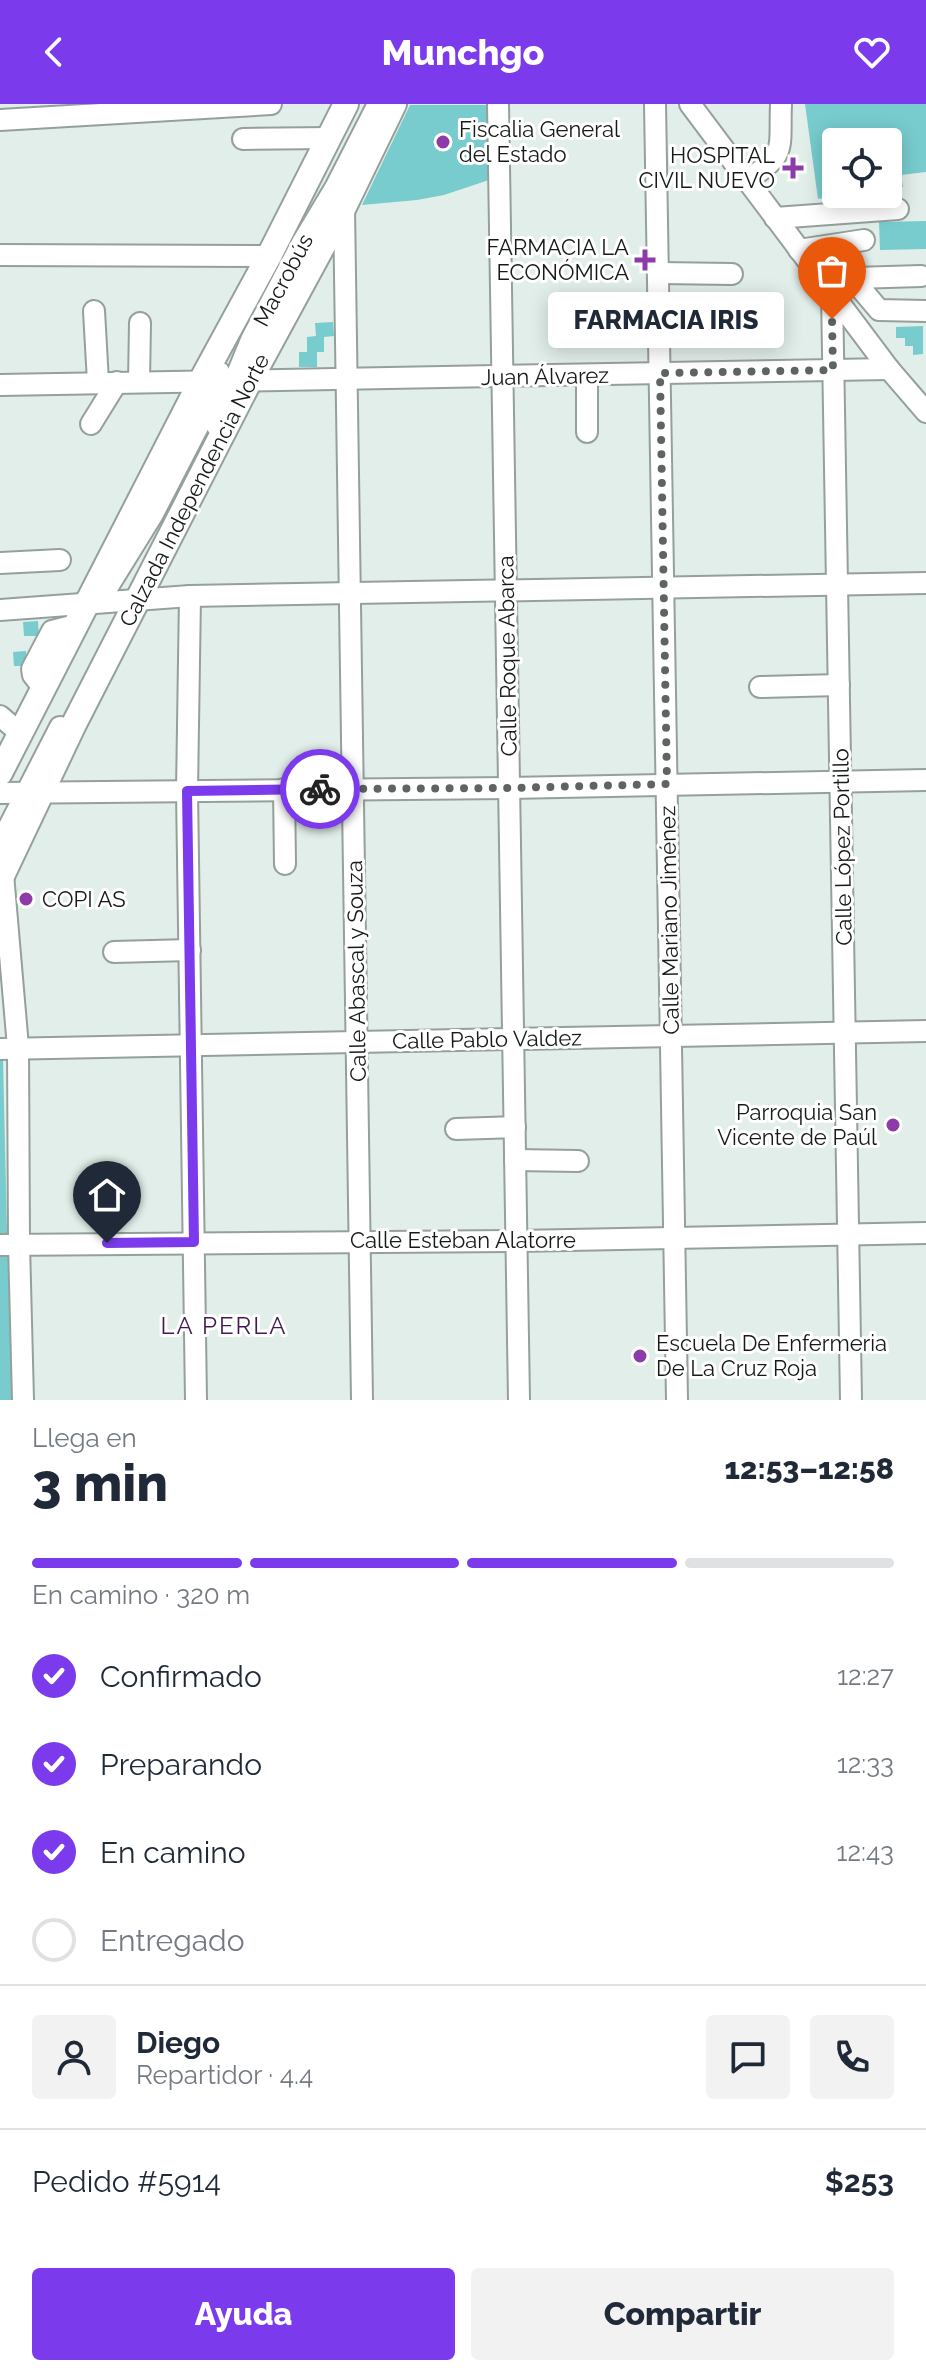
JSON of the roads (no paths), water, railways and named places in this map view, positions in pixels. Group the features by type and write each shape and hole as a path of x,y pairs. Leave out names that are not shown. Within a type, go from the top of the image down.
{"main road":[{"name":"Calzada Independencia Norte","path":"2,877 33,792 132,598 224,381 269,256 346,104"},
{"name":"Calzada Independencia Norte","path":"0,773 87,610 224,381 344,207 394,104"}],"street":[{"path":"0,120 271,104"},
{"name":"Macrobús","path":"224,381 237,332 354,104"},
{"name":"Macrobús","path":"224,381 251,340 378,104"},
{"name":"Calle Roque Abarca","path":"498,104 519,1400"},
{"name":"Calle Mariano Jiménez","path":"655,104 677,1400"},
{"path":"690,104 889,369 926,412"},
{"path":"747,180 770,166 777,156 781,104"},
{"path":"243,139 329,138"},
{"name":"Calle Abascal y Souza","path":"344,207 362,1400"},
{"path":"775,218 898,209"},
{"path":"799,250 864,240"},
{"path":"0,255 269,256"},
{"path":"658,273 732,274"},
{"path":"826,286 852,278 921,276"},
{"path":"852,278 879,310 926,311"},
{"name":"Calle López Portillo","path":"826,286 833,370 851,1400"},
{"path":"91,424 108,382 94,311"},
{"path":"139,382 140,323"},
{"name":"Juan Álvarez","path":"0,385 889,369"},
{"path":"587,375 587,432"},
{"path":"0,563 60,560"},
{"path":"0,610 87,610 132,598 190,596 926,583"},
{"path":"190,596 187,791 196,1400"},
{"path":"87,610 0,794 926,780"},
{"path":"760,687 839,685"},
{"path":"0,716 20,733"},
{"path":"284,789 285,864"},
{"path":"0,844 33,792"},
{"path":"2,877 9,1048 10,1244 23,1400"},
{"path":"114,952 190,950"},
{"name":"Calle Pablo Valdez","path":"9,1048 926,1031"},
{"path":"456,1129 515,1127"},
{"path":"515,1160 578,1161"},
{"name":"Calle Esteban Alatorre","path":"10,1244 517,1241 926,1233"}],"place":[{"name":"Fiscalia General del Estado","path":"443,142"},
{"name":"HOSPITAL CIVIL NUEVO","path":"793,168"},
{"name":"FARMACIA LA ECONÓMICA","path":"645,260"},
{"name":"FARMACIA IRIS","path":"832,319"},
{"name":"COPI AS","path":"26,899"},
{"name":"Parroquia San Vicente de Paúl","path":"893,1125"},
{"name":"Escuela De Enfermeria De La Cruz Roja","path":"640,1356"}],"district":[{"name":"LA PERLA","path":"224,1325"}]}
